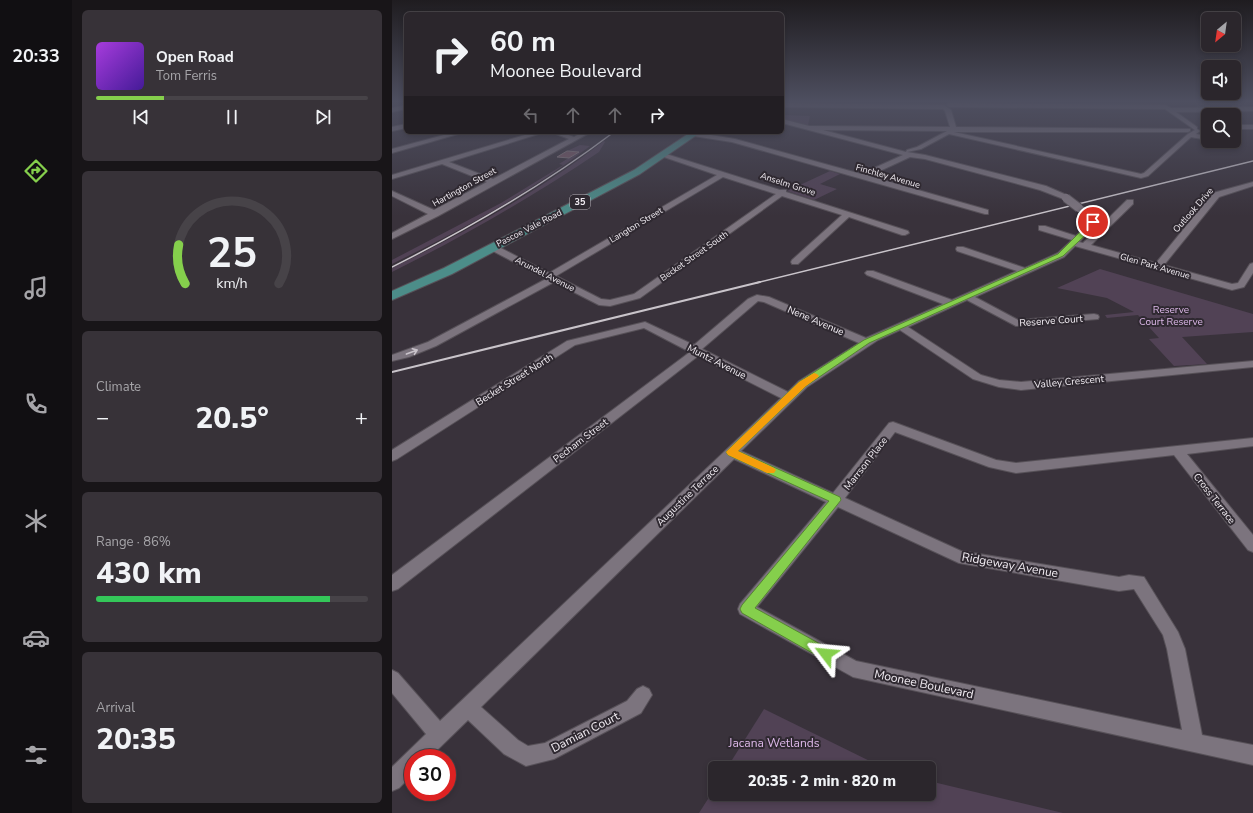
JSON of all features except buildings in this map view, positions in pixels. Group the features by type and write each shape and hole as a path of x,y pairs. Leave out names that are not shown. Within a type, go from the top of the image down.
{"main road":[{"name":"Pascoe Vale Road","path":"392,296 448,271 637,172 685,140"},
{"name":"Pascoe Vale Road","path":"392,291 446,267 463,262"}],"street":[{"path":"392,151 433,140"},
{"path":"392,177 516,140"},
{"name":"Hartington Street","path":"393,235 574,140"},
{"name":"Finchley Avenue","path":"733,140 985,212"},
{"path":"855,140 1020,182 1051,195"},
{"path":"862,177 933,140"},
{"path":"983,140 1141,176 1146,175 1183,140"},
{"name":"Anselm Grove","path":"663,155 783,192 906,233"},
{"path":"443,162 493,182"},
{"name":"Langton Street","path":"392,358 405,355 432,344 551,278 723,174"},
{"path":"1020,182 1032,182 1072,192"},
{"name":"Augustine Terrace","path":"1020,182 1048,189 1066,198 1090,216 1093,222 1079,242"},
{"name":"Outlook Drive","path":"1158,267 1216,195 1253,184"},
{"name":"Becket Street South","path":"599,302 610,303 637,296 783,192"},
{"path":"392,193 435,214"},
{"name":"Augustine Terrace","path":"424,749 802,384 866,342 1061,255 1130,202"},
{"path":"796,262 848,214"},
{"name":"Glen Park Avenue","path":"1042,228 1079,242 1158,267 1224,285 1236,287 1241,285 1253,266"},
{"name":"Arundel Avenue","path":"492,247 599,302"},
{"path":"960,249 1025,271"},
{"path":"870,273 951,303"},
{"name":"Reserve Court","path":"967,296 1016,323 1094,317"},
{"name":"Pecham Street","path":"392,584 686,360 751,301 757,298 766,299"},
{"name":"Nene Avenue","path":"766,299 866,342"},
{"name":"Muntz Avenue","path":"645,325 788,397"},
{"name":"Becket Street North","path":"392,456 570,343 645,325"},
{"name":"Valley Crescent","path":"900,326 978,377 990,382 1007,386 1021,386 1253,364"},
{"name":"Marrson Place","path":"836,500 893,426 994,464 1016,468 1177,450"},
{"path":"1177,450 1253,442"},
{"name":"Cross Terrace","path":"1177,450 1253,546"},
{"name":"Ridgeway Avenue","path":"731,452 959,557 1119,584 1138,582 1145,589 1170,632 1176,649 1194,742"},
{"name":"Moonee Boulevard","path":"836,500 746,609 853,669 1253,755"},
{"path":"392,679 438,734"},
{"name":"Damian Court","path":"467,707 511,747 526,756 547,752 634,707 642,695"},
{"name":"Augustine Terrace","path":"392,781 404,769"}],"green space":[{"path":"604,141 605,142 599,152 549,185 471,230 392,272 392,268 447,240 527,194 579,160"},
{"path":"580,145 590,146 567,163 519,195 494,210 444,238 392,264 392,260 501,203 563,165 559,164 578,152 567,151"},
{"path":"830,171 840,174 820,184 837,189 814,200 787,191"},
{"name":"Reserve Court Reserve","path":"1100,269 1253,314 1253,332 1182,337 1207,364 1174,366 1149,339 1159,338 1138,315 1107,318 1105,315 1134,312 1107,298 1057,288"},
{"name":"Jacana Wetlands","path":"764,709 870,761 731,761"},
{"path":"936,783 1063,813 699,813 708,799 708,801 936,801"}],"railway":[{"path":"392,267 450,237 506,205 561,170 603,140"},
{"path":"756,283 1253,161"},
{"path":"392,372 760,282"}],"slow traffic":[{"path":"771,470 731,452 802,384 814,376"}],"route":[{"path":"826,654 746,609 836,500 731,452 802,384 866,342 1061,255 1091,226 1093,222"}]}
